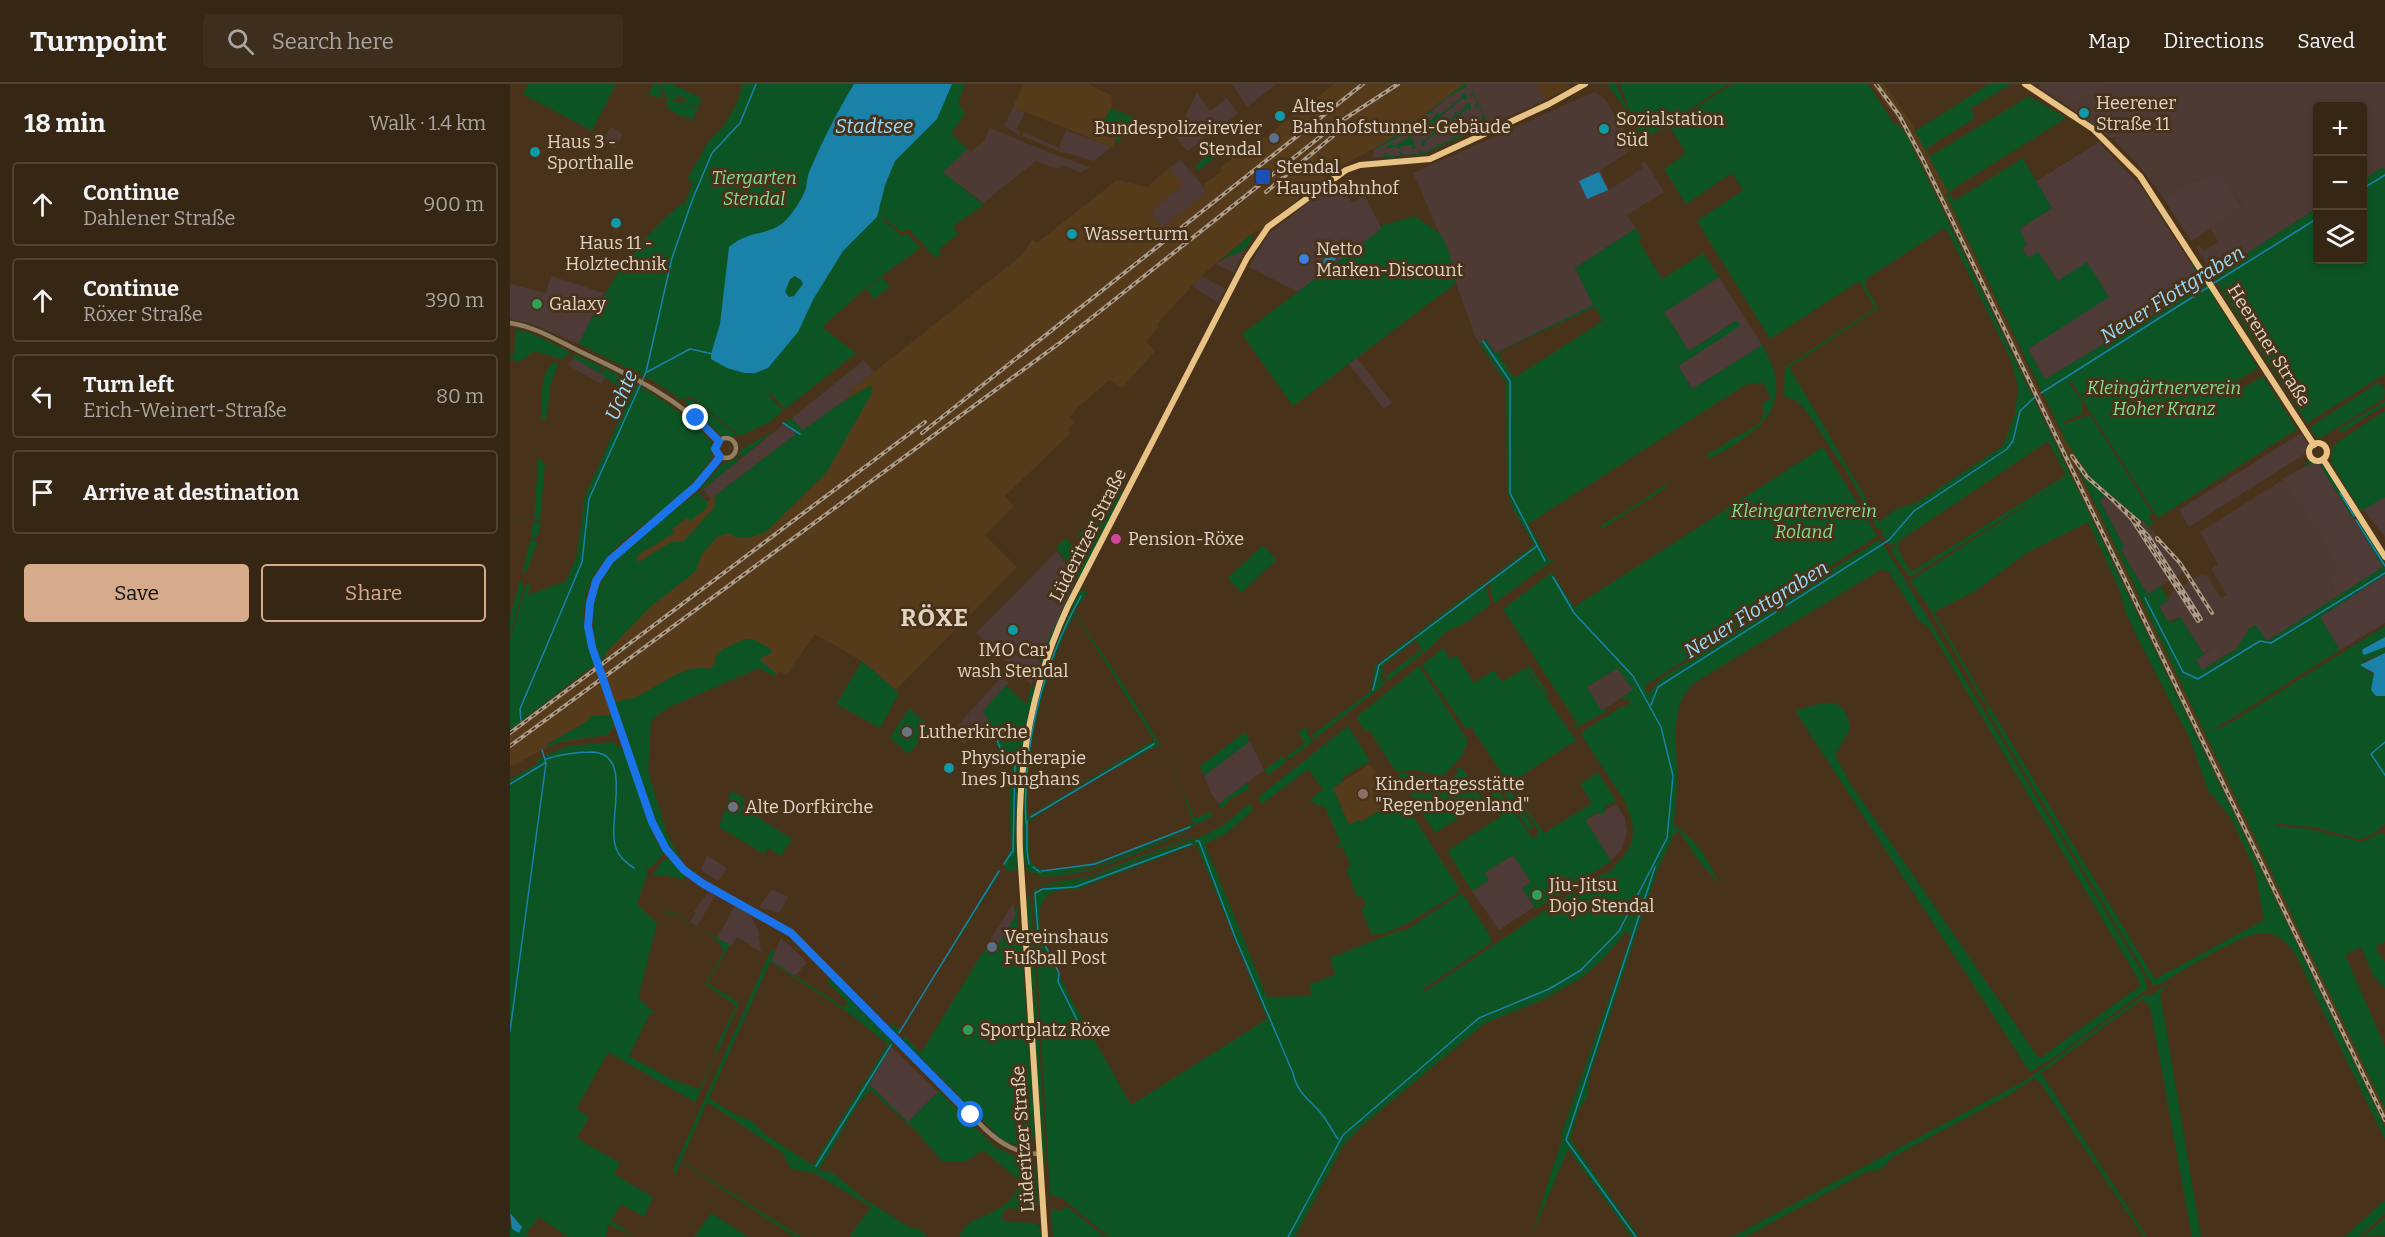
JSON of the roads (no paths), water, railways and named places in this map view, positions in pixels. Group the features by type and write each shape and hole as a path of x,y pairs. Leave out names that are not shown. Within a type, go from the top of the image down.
{"main road":[{"name":"Lüderitzer Straße","path":"1045,1237 1020,850 1020,787 1026,738 1038,685 1056,634 1077,589 1247,258 1268,228 1346,170 1360,165 1430,159 1549,104 1585,84"},
{"name":"Heerener Straße","path":"2025,84 2088,125 2128,162 2156,197 2210,279 2314,445"},
{"path":"2322,444 2325,447 2327,453 2323,459 2315,460 2311,456 2310,449 2314,445 2322,444"},
{"path":"2323,459 2385,557"}],"street":[{"path":"510,323 550,336 646,383 687,411 719,441"},
{"path":"719,441 730,439 736,448 731,458 720,457"},
{"path":"719,441 715,449 720,457"},
{"path":"720,457 696,486 621,548 602,571 592,591 588,615 591,642 656,830 678,864 702,883 791,933 1000,1143 1016,1150 1039,1154"}],"water":[{"name":"Stadtsee","path":"854,84 952,84 937,119 895,161 885,185 877,217 843,251 814,298 798,332 768,368 755,373 744,373 727,368 711,359 711,354 720,324 729,247 743,238 777,227 790,216 800,202 806,188 808,174 830,126","holes":["795,276 803,284 794,296 789,297 785,292 790,279"]},
{"path":"1599,172 1608,190 1587,199 1579,181"},
{"path":"1331,255 1336,258 1335,260 1318,272 1326,256"},
{"path":"2385,637 2385,647 2364,655 2363,649"},
{"path":"2385,653 2385,696 2376,696 2371,690 2374,673 2360,665"},
{"path":"510,1213 522,1227 519,1233 512,1229"}],"waterway":[{"name":"Uchte","path":"521,721 520,709 582,562 589,499 646,372 672,258 693,198 712,153 740,123 756,84"},
{"name":"Neuer Flottgraben","path":"2367,186 2385,175"},
{"name":"Neuer Flottgraben","path":"2214,283 2313,221"},
{"name":"Neuer Flottgraben","path":"2041,393 2210,286"},
{"path":"1483,341 1510,381 1510,493 1545,561"},
{"path":"647,372 690,349 713,354"},
{"name":"Neuer Flottgraben","path":"1651,705 1658,687 1889,540 1914,511 2007,449 2013,441 2020,411 2035,397"},
{"path":"783,423 800,434"},
{"path":"2340,493 2354,516"},
{"path":"2356,520 2385,566"},
{"path":"1373,690 1379,665 1537,546"},
{"path":"2145,598 2183,672 2198,679 2260,641 2271,643 2385,573"},
{"path":"1288,1237 1343,1135 1479,1018 1549,989 1581,970 1619,931 1667,838 1673,776 1661,727 1633,676 1574,613 1553,577"},
{"path":"1026,823 1028,764 1038,706 1056,649 1081,596"},
{"path":"993,730 1005,760 1015,766 1013,852"},
{"path":"2385,742 2371,754 2385,775"},
{"path":"1031,817 1154,744"},
{"name":"Uchte","path":"510,1031 546,763 542,750"},
{"path":"546,759 592,752 605,755 612,764 616,776 614,823 616,848 623,860 634,868"},
{"path":"510,784 545,763"},
{"path":"1027,821 1027,851"},
{"path":"1042,871 1095,864 1190,827"},
{"path":"1196,841 1199,841 1235,937 1297,1085 1322,1114 1338,1139"},
{"path":"1044,889 1075,887 1191,844"},
{"path":"1004,864 1012,852"},
{"path":"1027,852 1029,864"},
{"path":"1033,867 1040,872"},
{"path":"1636,1237 1566,1140 1655,867"},
{"path":"899,1033 999,871"},
{"path":"1043,889 1035,893 1038,931 1059,973 1058,982 1086,1038"},
{"path":"816,1166 891,1045"}],"railway":[{"path":"922,433 1363,84"},
{"path":"510,746 1061,342 1335,125 1398,84"},
{"path":"1876,84 1899,115 1923,160 2385,1120"},
{"path":"1266,192 1333,136"},
{"path":"510,733 925,422"},
{"path":"2072,456 2087,477 2113,500"},
{"path":"2131,518 2113,500 2139,522"},
{"path":"2198,621 2131,518 2149,537 2201,619"},
{"path":"2158,540 2157,538 2180,563 2212,613"}],"place":[{"name":"Heerener Straße 11","path":"2084,113"},
{"name":"Altes Bahnhofstunnel-Gebäude","path":"1280,116"},
{"name":"Sozialstation Süd","path":"1604,129"},
{"name":"Bundespolizeirevier Stendal","path":"1274,138"},
{"name":"Haus 3 - Sporthalle","path":"535,152"},
{"name":"Stendal Hauptbahnhof","path":"1263,177"},
{"name":"Haus 11 - Holztechnik","path":"616,223"},
{"name":"Wasserturm","path":"1072,234"},
{"name":"Netto Marken-Discount","path":"1304,259"},
{"name":"Galaxy","path":"537,304"},
{"name":"Pension-Röxe","path":"1116,539"},
{"name":"IMO Car wash Stendal","path":"1013,630"},
{"name":"Lutherkirche","path":"907,732"},
{"name":"Physiotherapie Ines Junghans","path":"949,768"},
{"name":"Kindertagesstätte \"Regenbogenland\"","path":"1363,794"},
{"name":"Alte Dorfkirche","path":"733,807"},
{"name":"Jiu-Jitsu Dojo Stendal","path":"1537,895"},
{"name":"Vereinshaus Fußball Post","path":"992,947"},
{"name":"Sportplatz Röxe","path":"968,1030"}],"district":[{"name":"RÖXE","path":"935,618"}],"park label":[{"name":"Tiergarten Stendal","path":"754,188"},
{"name":"Kleingärtnerverein Hoher Kranz","path":"2164,398"},
{"name":"Kleingartenverein Roland","path":"1804,521"}]}
